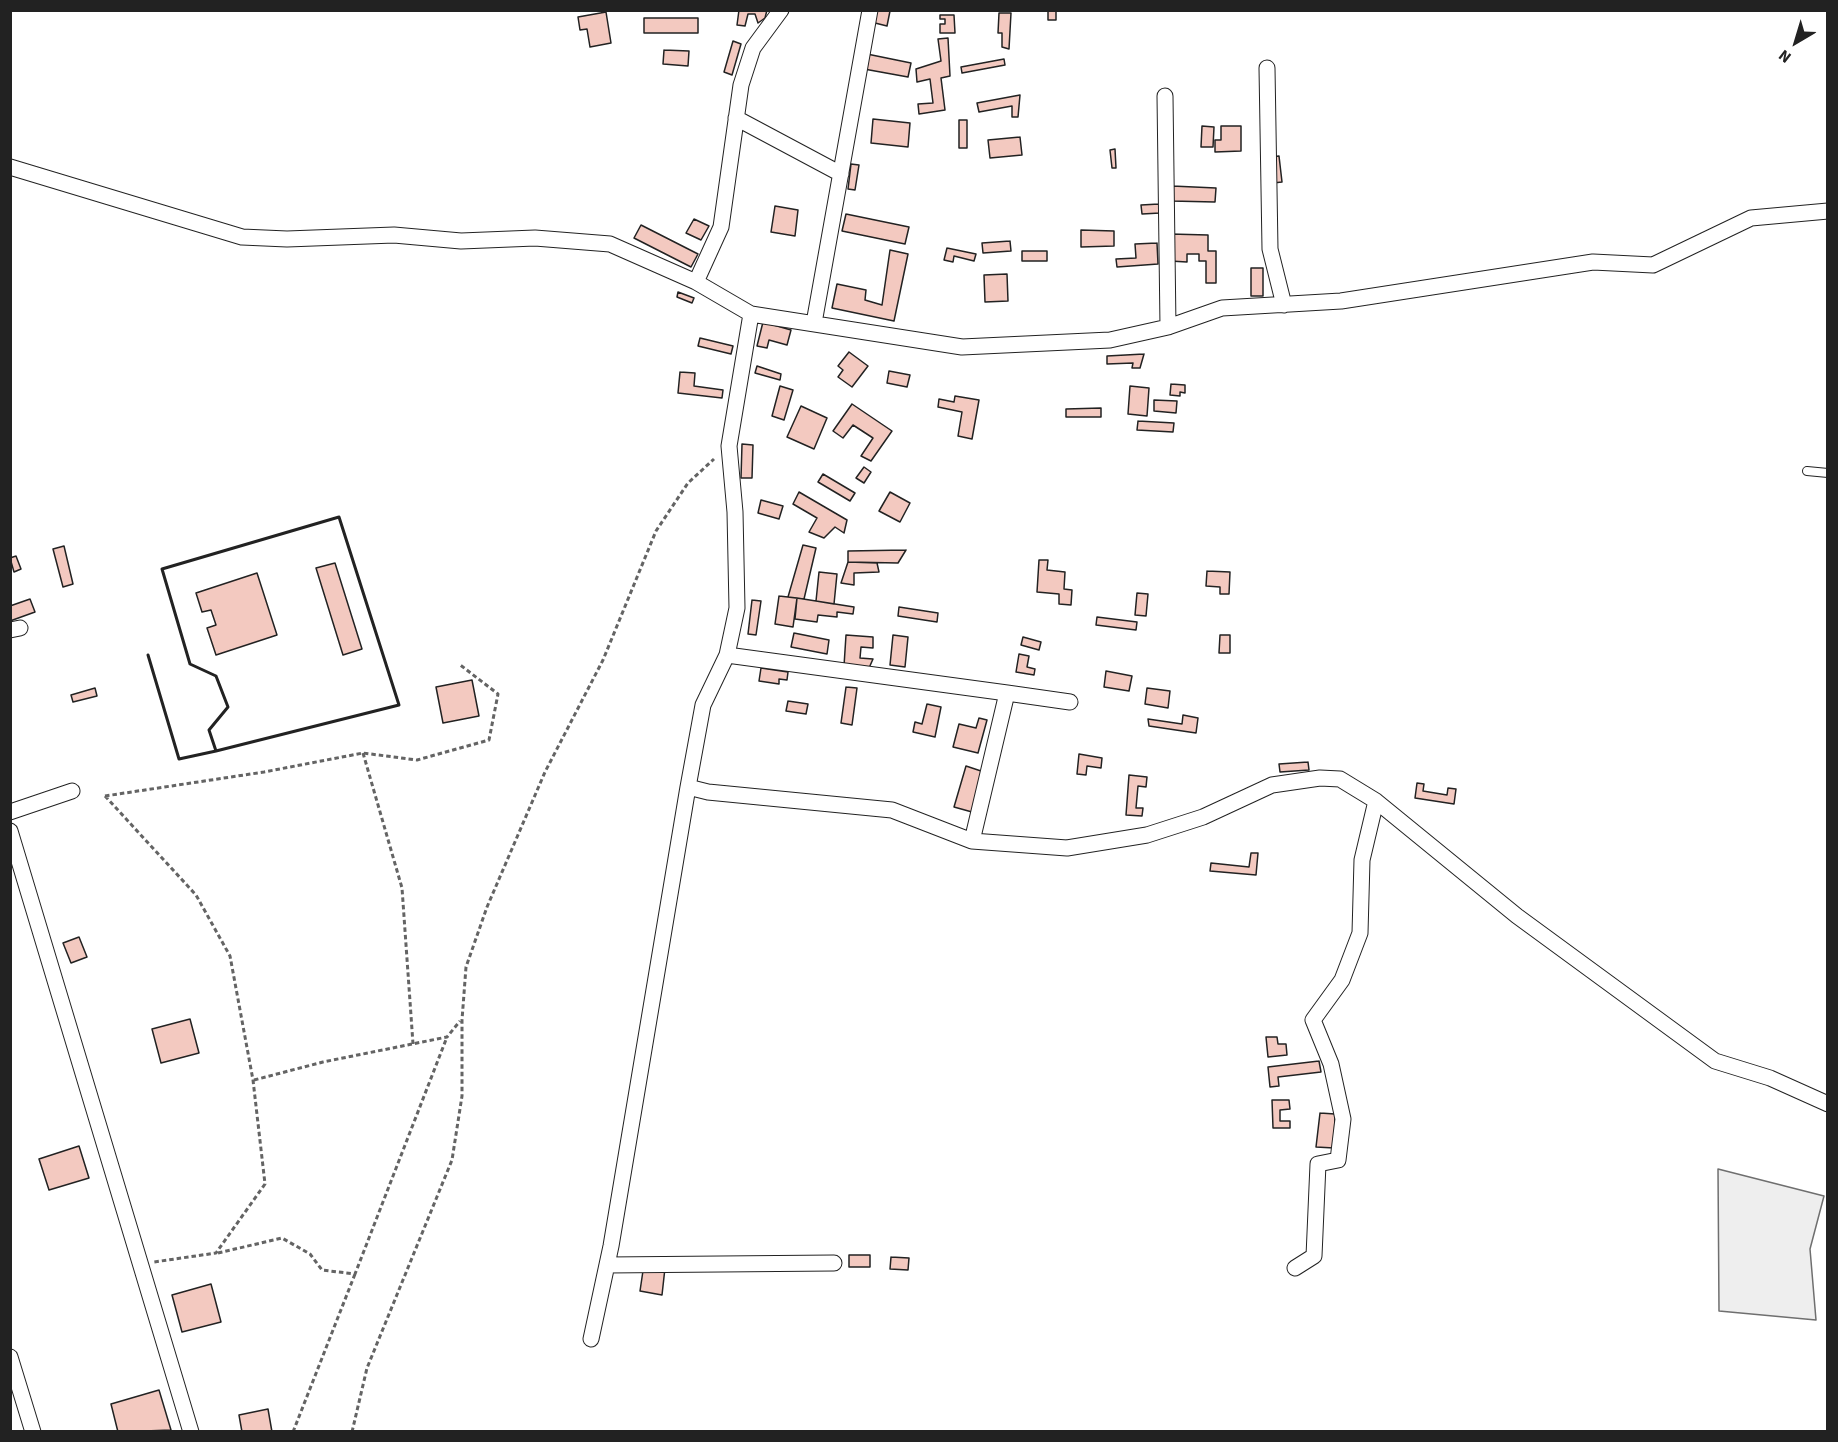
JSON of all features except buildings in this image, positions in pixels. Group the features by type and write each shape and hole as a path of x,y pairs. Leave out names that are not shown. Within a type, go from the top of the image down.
{"street":[{"path":"696,282 721,227 741,85 753,48 781,10"},
{"path":"814,323 870,10"},
{"path":"1267,68 1270,249 1284,305"},
{"path":"1165,96 1168,327"},
{"path":"736,118 841,174"},
{"path":"10,167 242,237 287,239 394,235 461,241 535,238 610,244 696,282 751,314 962,346 1110,340 1168,327 1222,308 1341,301 1593,262 1653,265 1751,218 1827,211"},
{"path":"591,1339 703,705 727,656 737,608 735,512 729,446 751,314"},
{"path":"727,656 1070,702"},
{"path":"972,841 1007,693"},
{"path":"688,787 708,792 892,810 972,841 1067,848 1147,835 1203,817 1272,785 1320,778 1340,779 1376,801 1517,916 1715,1061 1770,1078 1827,1104"},
{"path":"10,812 72,791"},
{"path":"1295,1268 1314,1256 1317,1164 1338,1160 1344,1119 1331,1064 1313,1020 1342,980 1360,933 1362,860 1376,801"},
{"path":"10,831 191,1431"},
{"path":"606,1264 834,1263"},
{"path":"10,1357 33,1431"}],"lane":[{"path":"1807,471 1827,473"}],"path":[{"path":"352,1431 367,1368 452,1160 462,1096 462,1020 466,967 487,907 544,772 603,660 656,531 688,483 729,446"},
{"path":"216,1253 265,1184 253,1080 230,957 196,896 105,796 264,772 363,753 417,760 489,740 498,694 459,664"},
{"path":"363,753 402,888 413,1044"},
{"path":"293,1431 447,1036 462,1020"},
{"path":"253,1080 447,1036"},
{"path":"141,1264 216,1253 282,1238 310,1254 322,1270 355,1274"}],"shaded area":[{"path":"1718,1169 1824,1196 1810,1249 1816,1320 1719,1311"}],"wall":[{"path":"339,517 399,705 216,751 209,730 228,707 216,676 190,664 162,569 339,517"},
{"path":"148,655 179,759 216,751"}]}
